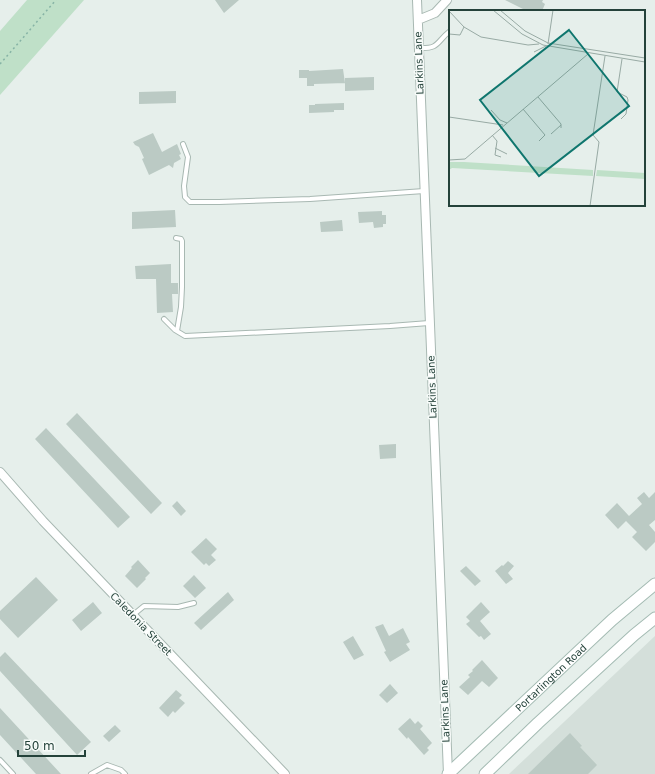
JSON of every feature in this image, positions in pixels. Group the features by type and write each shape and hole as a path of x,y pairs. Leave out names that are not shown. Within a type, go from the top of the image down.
{"main road":[{"name":"Portarlington Road","path":"448,774 612,620 655,584"},
{"path":"485,774 605,660 655,618"}],"street":[{"name":"Larkins Lane","path":"417,0 448,774"},
{"path":"418,20 435,13 447,0"},
{"name":"Caledonia Street","path":"0,472 43,521 285,774"}],"lane":[{"path":"419,48 427,49 436,46 449,32"},
{"path":"183,144 188,157 184,186 185,197 190,202 310,199 424,191"},
{"path":"176,238 181,239 182,241 182,287 177,331"},
{"path":"164,319 185,336 429,324"},
{"path":"133,615 144,606 178,607 194,603"},
{"path":"0,760 13,774"},
{"path":"91,774 107,765 121,770 125,774"}],"path":[{"path":"0,64 56,0"}],"shaded area":[{"path":"655,636 655,774 509,774"}],"green space":[{"path":"27,0 84,0 0,95 0,31"}],"building":[{"path":"215,0 239,0 224,13"},
{"path":"505,0 543,0 542,2 545,4 542,10 525,10"},
{"path":"343,69 345,83 314,84 314,86 307,86 307,78 299,78 299,70 309,71"},
{"path":"374,77 374,90 345,91 345,78"},
{"path":"176,91 176,103 139,104 139,92"},
{"path":"344,103 344,110 309,113 309,105"},
{"path":"153,133 162,152 177,144 181,154 179,155 181,159 174,163 173,168 169,165 149,175 142,159 144,158 139,147 133,142"},
{"path":"175,210 176,227 132,229 132,212"},
{"path":"382,211 382,215 386,215 386,224 383,224 383,227 374,228 373,222 359,223 358,212"},
{"path":"342,220 343,231 321,232 320,222"},
{"path":"171,264 171,283 178,283 178,294 172,294 173,312 157,313 156,279 136,279 135,266"},
{"path":"77,413 162,503 151,514 66,424"},
{"path":"46,428 130,517 118,528 35,439"},
{"path":"396,444 396,458 380,459 379,445"},
{"path":"644,492 649,498 655,492 655,520 649,525 655,532 655,542 646,551 632,537 637,532 626,521 618,529 605,515 617,503 629,516 642,504 637,498"},
{"path":"177,501 186,511 181,516 172,506"},
{"path":"206,538 217,549 211,555 216,560 209,566 206,563 204,565 191,552"},
{"path":"138,560 150,573 137,588 125,576"},
{"path":"508,561 514,566 508,573 513,579 506,584 495,571"},
{"path":"466,566 481,581 475,586 460,571"},
{"path":"194,575 206,588 195,598 183,586"},
{"path":"36,577 58,600 18,638 0,619 0,611"},
{"path":"228,592 234,600 201,630 194,623"},
{"path":"93,602 102,613 81,631 72,620"},
{"path":"481,602 490,612 480,621 491,634 484,640 466,624 470,621 466,617"},
{"path":"383,624 389,636 403,628 410,642 406,644 410,650 390,662 384,652 386,651 375,627"},
{"path":"353,636 364,655 354,660 343,642"},
{"path":"5,652 91,742 77,755 0,671 0,657"},
{"path":"482,660 498,678 489,687 482,681 468,695 459,687 470,677 468,675"},
{"path":"390,684 398,693 387,703 379,695"},
{"path":"176,690 182,695 179,698 185,703 175,713 173,711 168,717 159,708"},
{"path":"0,708 61,774 36,774 0,735"},
{"path":"410,718 415,724 418,721 423,726 420,729 432,743 427,748 429,750 424,755 408,737 407,739 398,729"},
{"path":"115,725 121,731 109,742 103,736"},
{"path":"570,733 582,746 580,747 597,765 588,774 528,774"}]}
